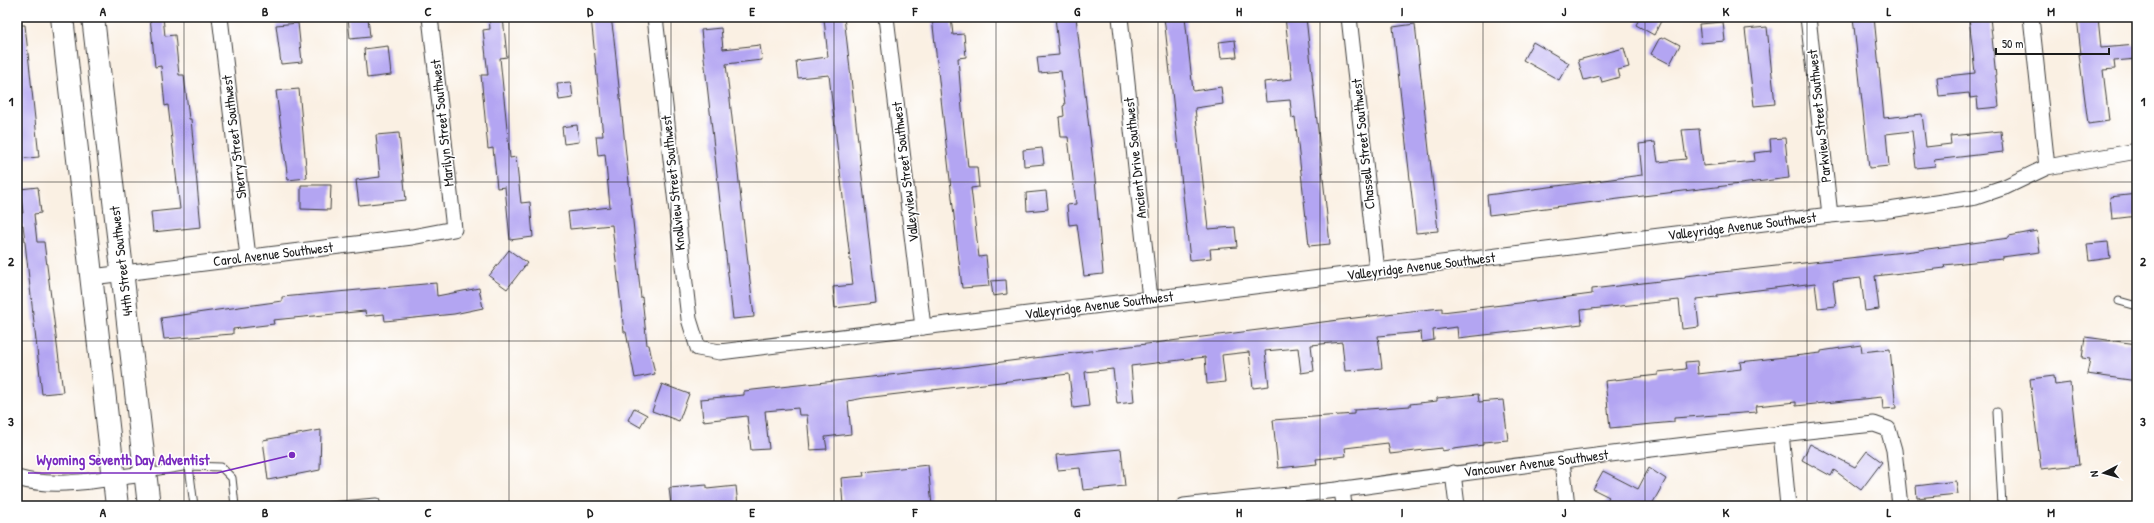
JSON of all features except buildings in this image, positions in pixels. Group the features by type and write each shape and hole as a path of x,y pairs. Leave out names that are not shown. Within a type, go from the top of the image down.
{"main road":[{"path":"62,17 117,506"},
{"name":"44th Street Southwest","path":"93,17 149,506"}],"street":[{"name":"Sherry Street Southwest","path":"220,17 248,257"},
{"name":"Marilyn Street Southwest","path":"430,17 454,229"},
{"name":"Knollview Street Southwest","path":"655,17 689,319 698,348"},
{"name":"Valleyview Street Southwest","path":"886,17 923,327"},
{"name":"Ancient Drive Southwest","path":"1120,17 1150,299"},
{"name":"Chassell Street Southwest","path":"1349,17 1377,271"},
{"name":"Parkview Street Southwest","path":"1808,17 1830,215"},
{"path":"2031,17 2047,167"},
{"name":"Valleyridge Avenue Southwest","path":"698,348 720,352 1830,215 1889,210 1976,197 2005,187 2047,167 2137,150"},
{"name":"Carol Avenue Southwest","path":"92,277 412,237 454,229"},
{"name":"Vancouver Avenue Southwest","path":"1184,506 1233,503 1453,473 1562,461 1782,433 1874,424 1888,429 1894,450 1900,506"},
{"path":"1782,433 1788,506"},
{"path":"1562,461 1567,506"},
{"path":"1453,473 1457,506"},
{"path":"17,478 32,482 68,483 145,474"},
{"path":"1342,489 1344,506"}],"lane":[{"path":"2119,301 2137,306"},
{"path":"1996,412 2002,506"},
{"path":"145,474 190,466 221,467 232,478 235,506"},
{"path":"190,466 194,506"},
{"path":"329,506 376,502"}],"place":[{"name":"Wyoming Seventh Day Adventist","path":"292,455"}]}
